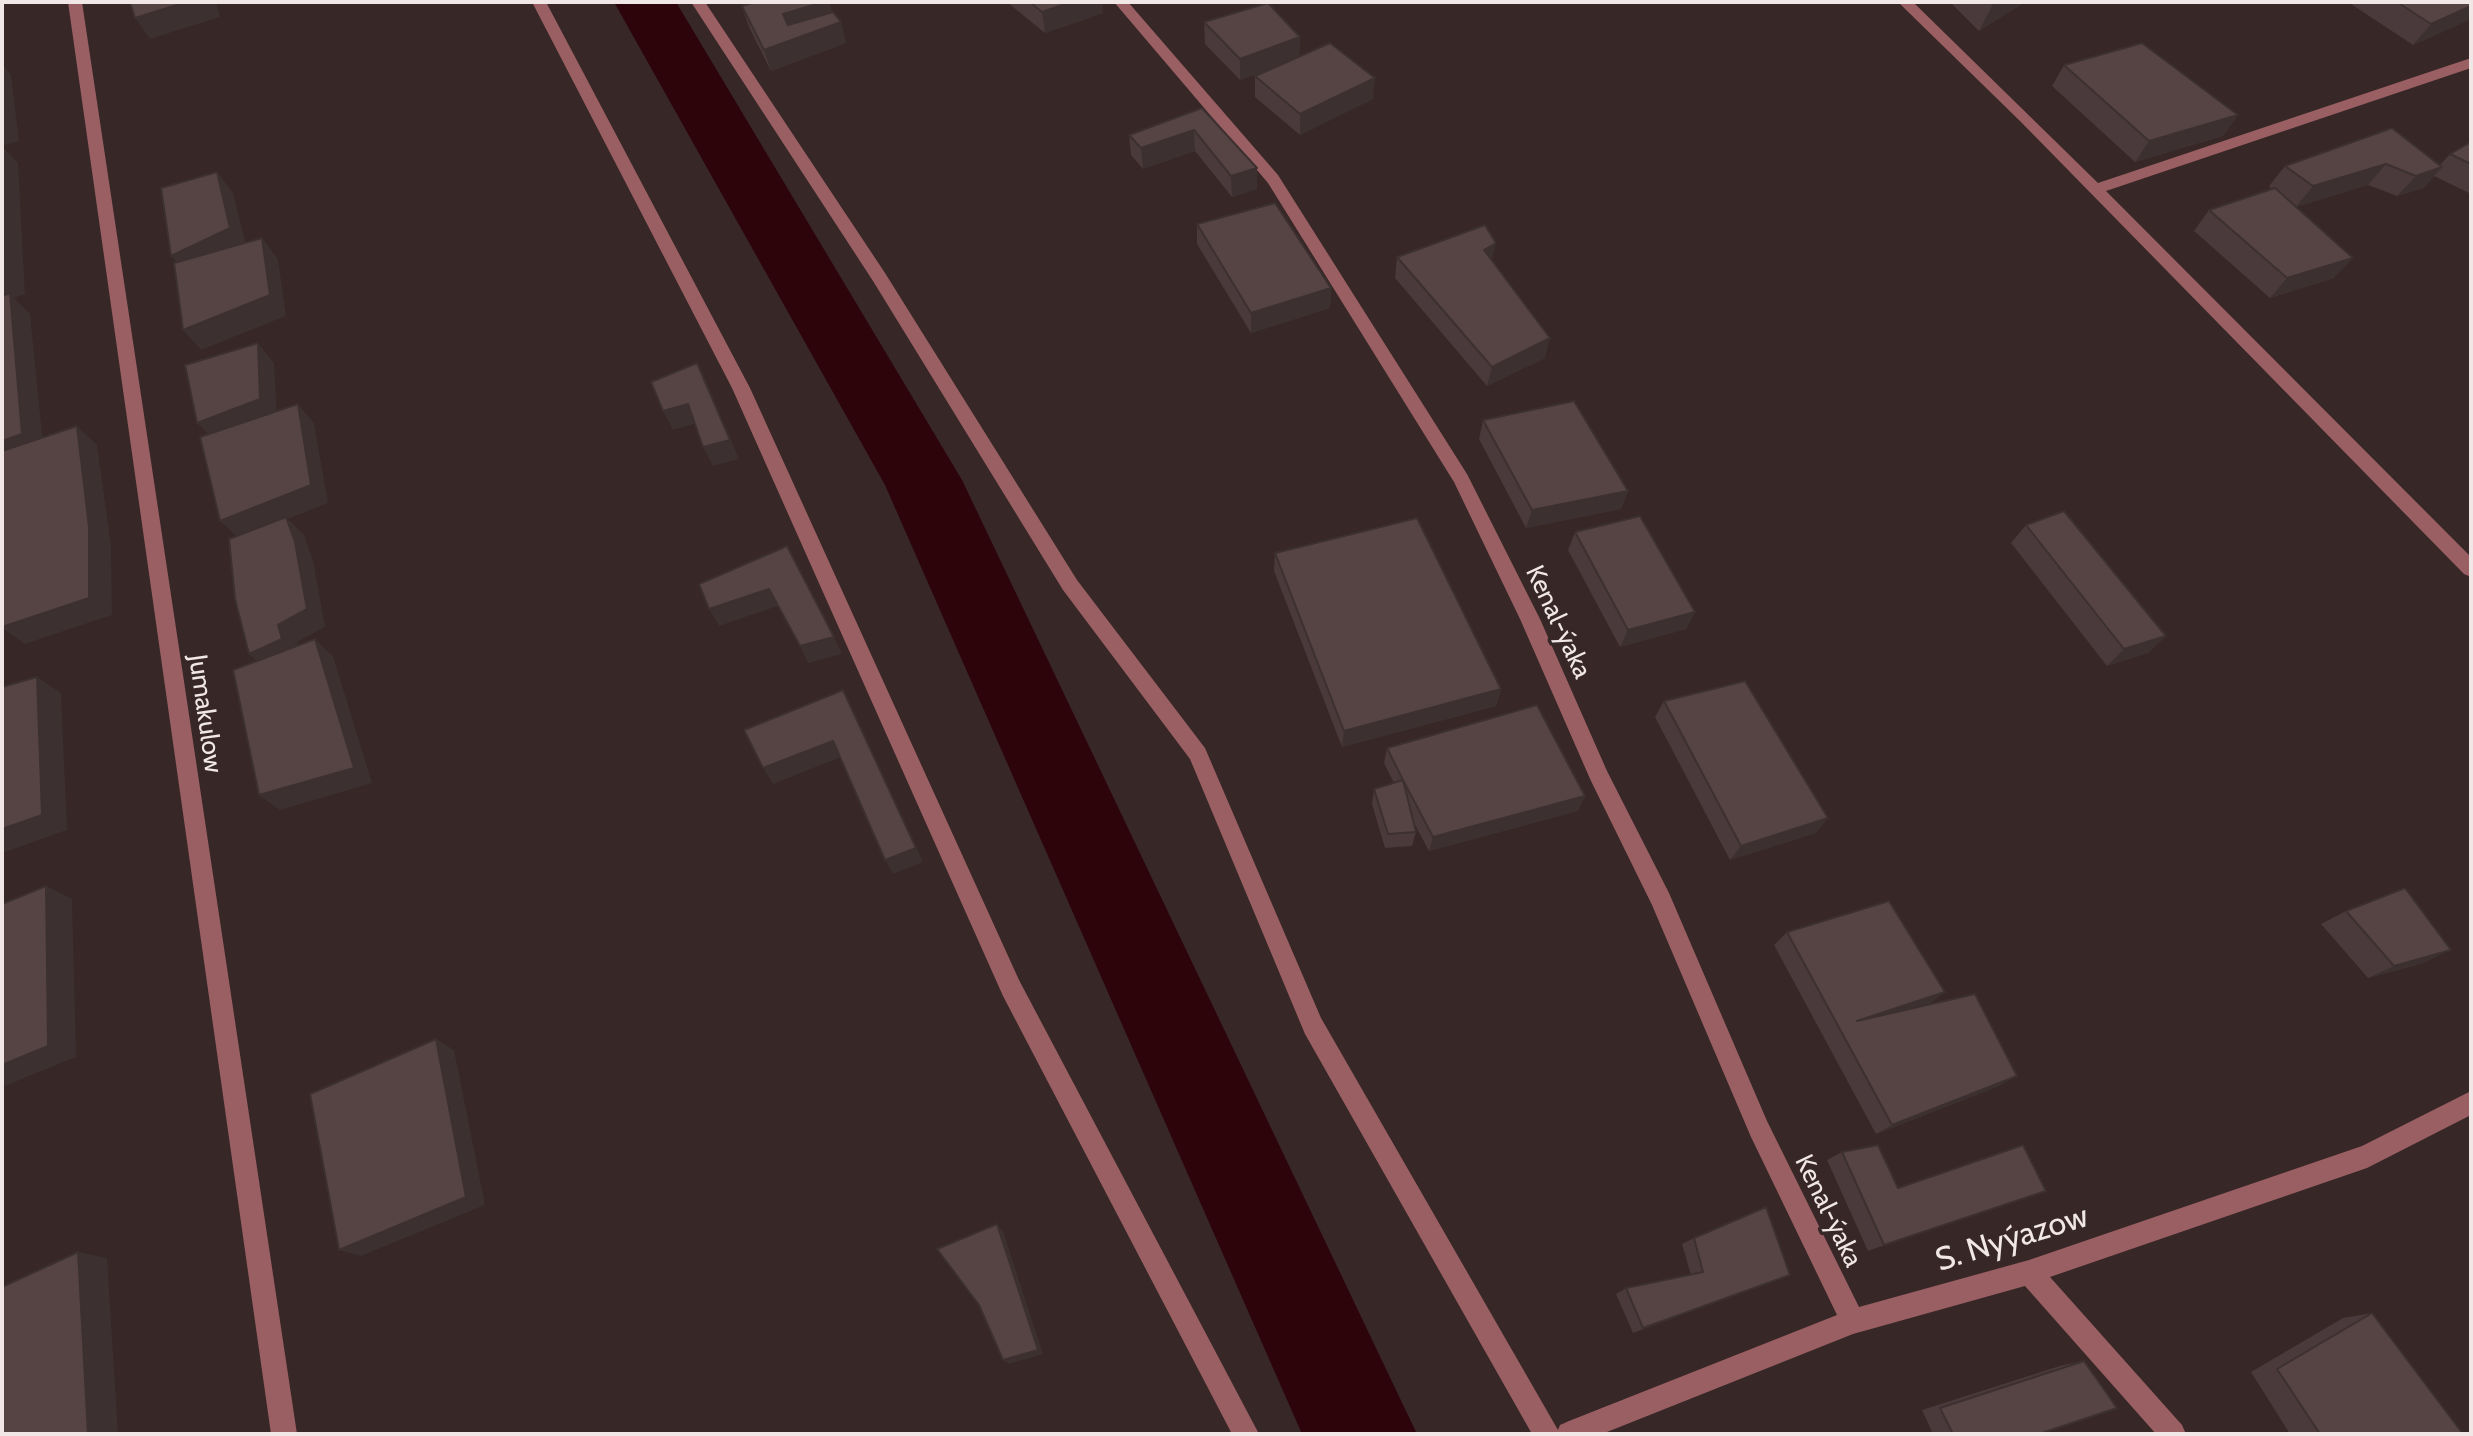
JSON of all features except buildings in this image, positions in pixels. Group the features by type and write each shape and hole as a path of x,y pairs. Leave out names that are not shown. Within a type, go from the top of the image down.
{"street":[{"name":"Jumakulow","path":"75,2 284,1434"},
{"path":"539,2 741,388 1011,988 1246,1434"},
{"path":"698,2 879,277 1070,585 1198,754 1313,1026 1546,1434"},
{"name":"Kenal-ýaka","path":"1121,2 1273,179 1461,479 1530,619 1598,775 1661,900 1759,1129 1853,1321"},
{"path":"1905,2 2471,569"},
{"path":"2095,189 2471,63"},
{"name":"S. Nyýazow","path":"1569,1434 1853,1321 2029,1272 2367,1156 2471,1103"},
{"path":"2029,1272 2173,1434"}],"waterway":[{"path":"645,2 922,480 1360,1434"}]}
